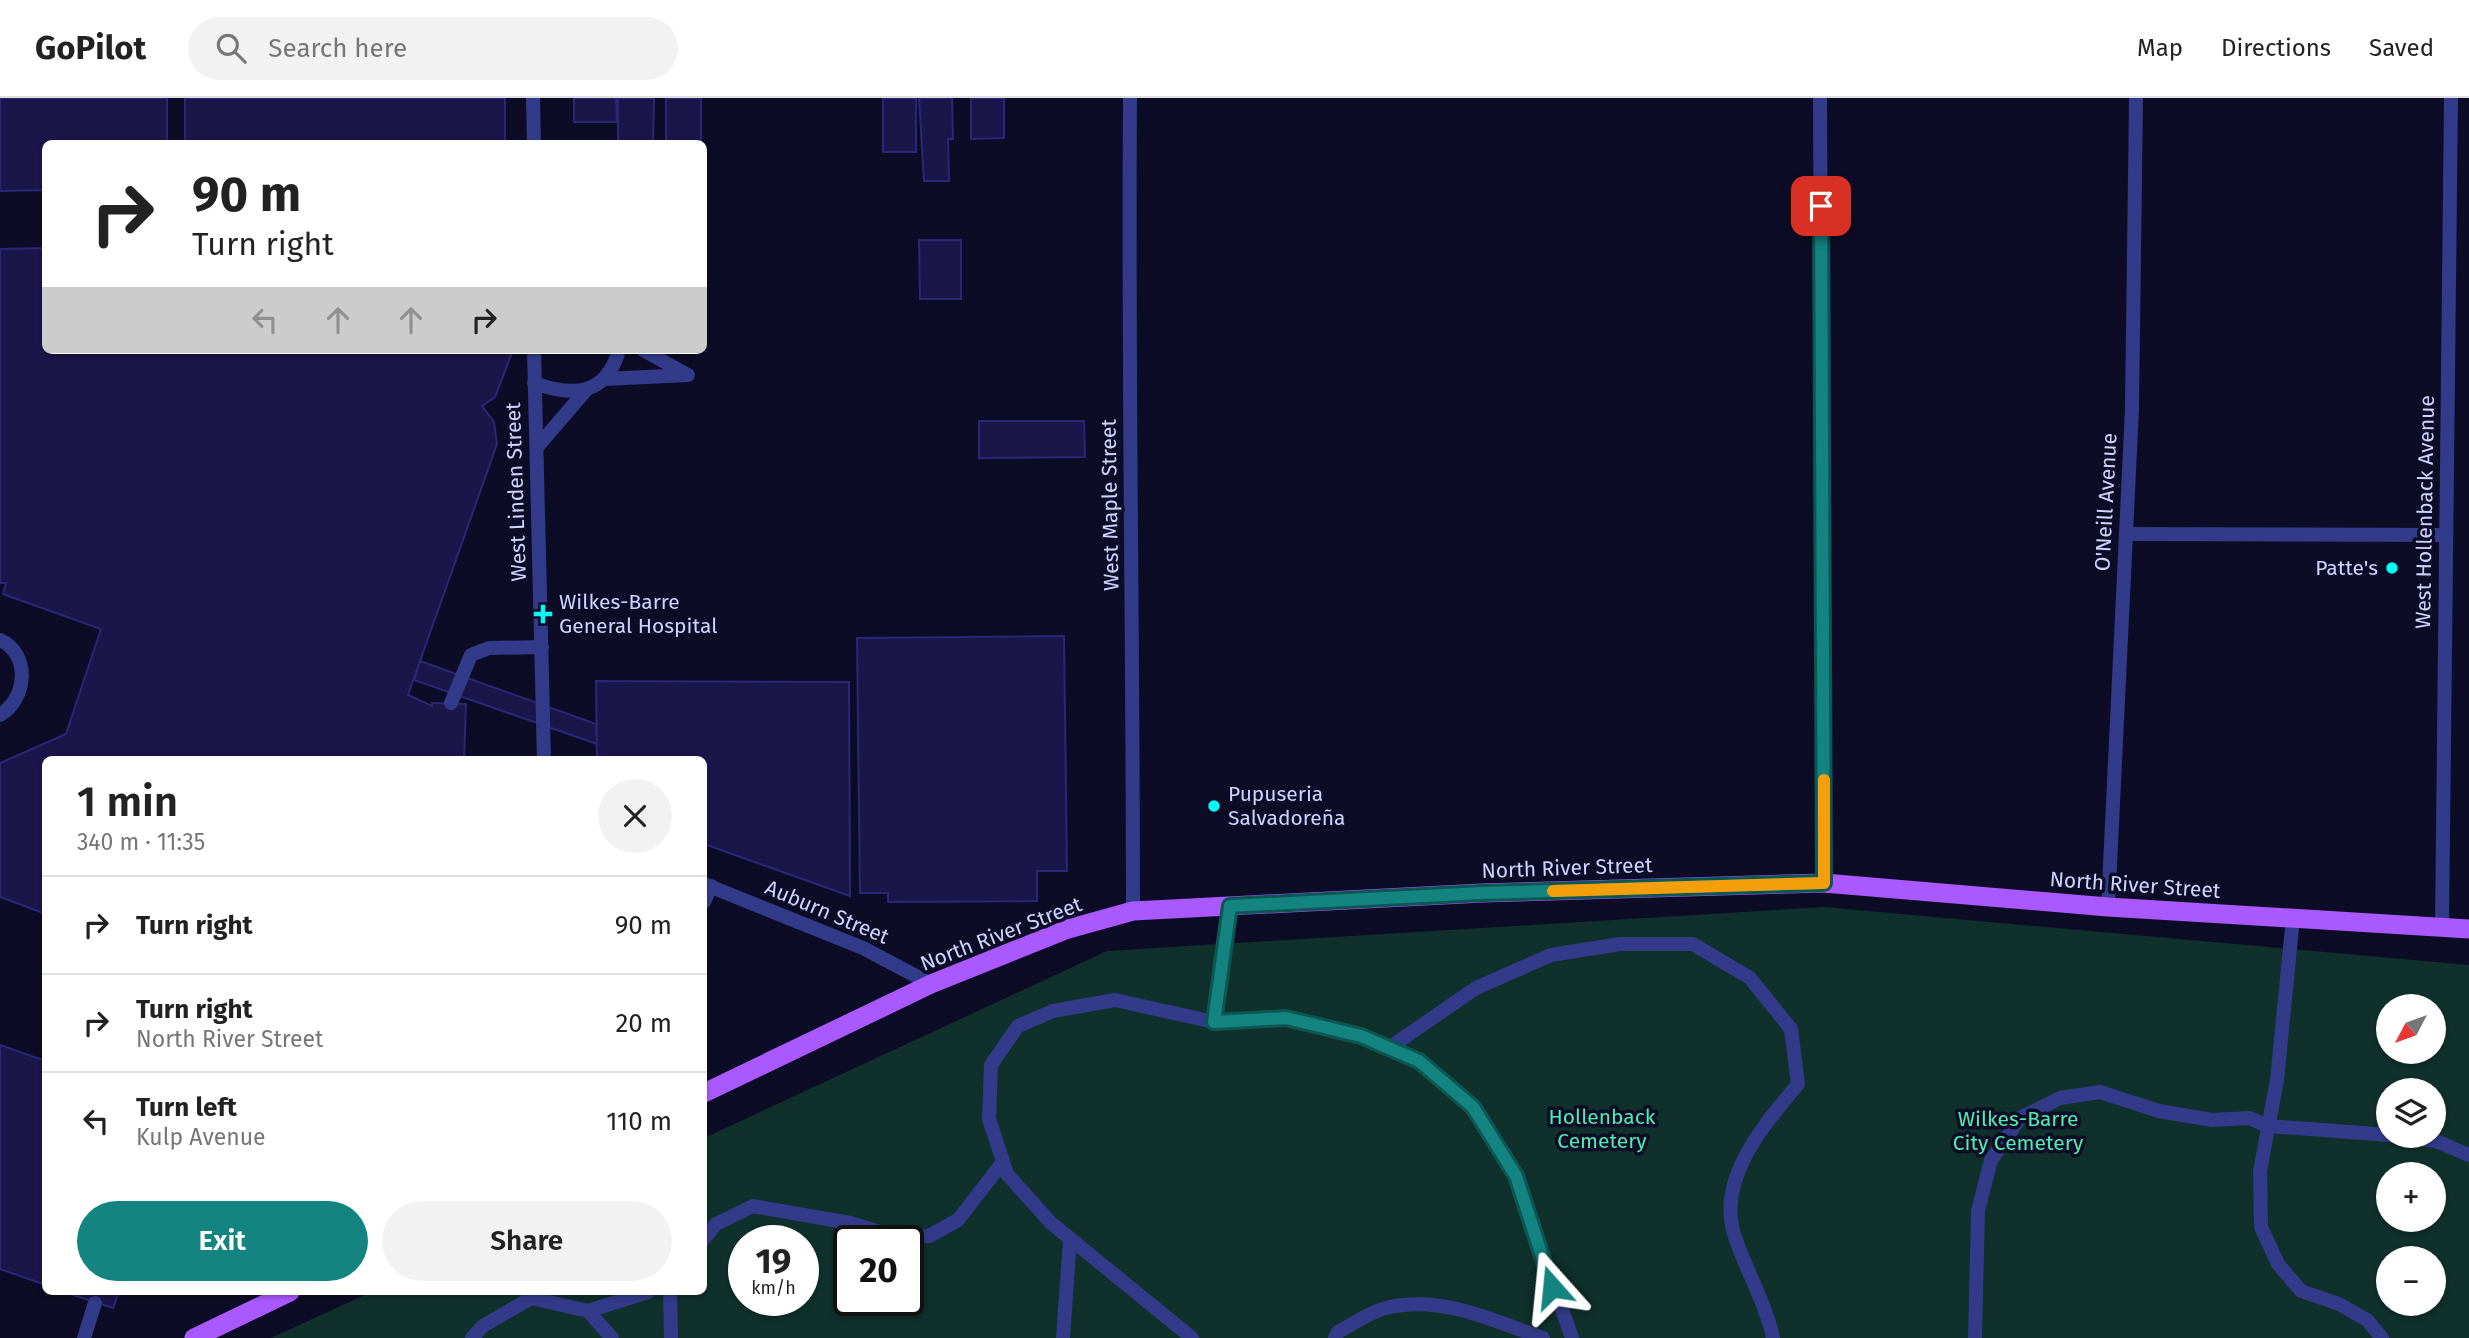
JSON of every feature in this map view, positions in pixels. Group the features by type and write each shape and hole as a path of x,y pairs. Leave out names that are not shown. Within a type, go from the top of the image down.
{"main road":[{"name":"North River Street","path":"707,1092 931,984 1068,929 1133,911 1482,893 1824,883 2108,907 2469,929"},
{"path":"194,1338 284,1295"}],"street":[{"path":"533,98 534,140"},
{"name":"West Maple Street","path":"1130,98 1128,367 1133,597 1133,911"},
{"path":"1820,98 1824,883"},
{"name":"O'Neill Avenue","path":"2108,907 2132,409 2136,98"},
{"name":"West Hollenback Avenue","path":"2442,926 2451,98"},
{"name":"West Linden Street","path":"534,354 544,756"},
{"path":"534,383 559,392 574,393 604,379 618,354"},
{"path":"604,379 688,375 650,354"},
{"path":"538,446 588,388"},
{"path":"2126,534 2446,535"},
{"path":"0,640 19,658 23,677 19,696 0,715"},
{"path":"451,703 471,655 489,648 542,647"},
{"name":"Auburn Street","path":"707,885 863,948 931,984"},
{"path":"1214,1022 1230,906"},
{"path":"2293,918 2277,1080 2260,1171 2261,1227 2278,1264 2301,1291 2339,1304 2367,1320 2382,1338"},
{"path":"1389,1048 1476,988 1551,956 1620,943 1693,944 1750,978 1791,1029 1798,1084 1751,1140 1732,1192 1733,1233 1773,1338"},
{"path":"1192,1338 1051,1223 1007,1174 989,1119 990,1065 1018,1026 1053,1011 1115,1000 1214,1022 1286,1018 1361,1036 1419,1061 1473,1107 1516,1176 1572,1338"},
{"path":"1975,1338 1978,1211 1992,1160 2020,1118 2060,1098 2099,1092 2159,1111 2212,1119 2249,1118 2268,1126 2376,1134"},
{"path":"2446,1146 2469,1155"},
{"path":"707,1235 716,1224 753,1206 850,1223 900,1238 929,1236 958,1220 1003,1162"},
{"path":"1063,1338 1070,1239"},
{"path":"472,1338 483,1326 531,1298 588,1311 639,1295"},
{"path":"670,1295 671,1338"},
{"path":"84,1338 95,1303"},
{"path":"1335,1338 1338,1332 1386,1308 1428,1304 1458,1308 1543,1338"},
{"path":"588,1311 612,1338"}],"green space":[{"name":"Hollenback Cemetery","path":"1824,907 2469,965 2469,1338 271,1338 364,1295 707,1295 707,1137 1107,951"}],"building":[{"path":"0,98 167,98 167,140 42,140 42,190 0,191"},
{"path":"185,98 505,98 505,140 185,140"},
{"path":"574,98 616,98 617,122 574,122"},
{"path":"618,98 654,98 653,140 618,140"},
{"path":"666,98 701,98 701,140 666,140"},
{"path":"883,98 916,98 916,152 883,152"},
{"path":"919,98 952,98 953,139 948,139 949,181 924,181"},
{"path":"971,98 1004,98 1004,138 971,139"},
{"path":"919,240 961,240 961,299 920,299"},
{"path":"42,248 42,354 511,354 495,397 482,406 494,422 497,444 408,695 432,706 432,703 466,704 464,756 42,756 42,913 0,897 0,763 66,734 101,629 3,594 6,583 0,583 0,249"},
{"path":"979,421 1084,421 1085,457 979,458"},
{"path":"1064,636 1067,871 1037,871 1037,901 888,902 888,893 860,893 857,638"},
{"path":"420,661 596,724 597,744 414,680"},
{"path":"596,681 849,682 850,896 707,845 707,756 597,756"},
{"path":"0,1045 42,1060 42,1284 0,1269"},
{"path":"73,1295 118,1295 113,1308"}],"slow traffic":[{"path":"1553,891 1824,883 1824,780"}],"place":[{"name":"Patte's","path":"2392,568"},
{"name":"Wilkes-Barre General Hospital","path":"543,614"},
{"name":"Pupuseria Salvadoreña","path":"1214,806"}],"route":[{"path":"1552,1287 1516,1176 1473,1107 1419,1061 1361,1036 1286,1018 1214,1022 1230,906 1482,893 1824,883 1821,206"}],"park label":[{"name":"Wilkes-Barre City Cemetery","path":"2018,1131"}]}
